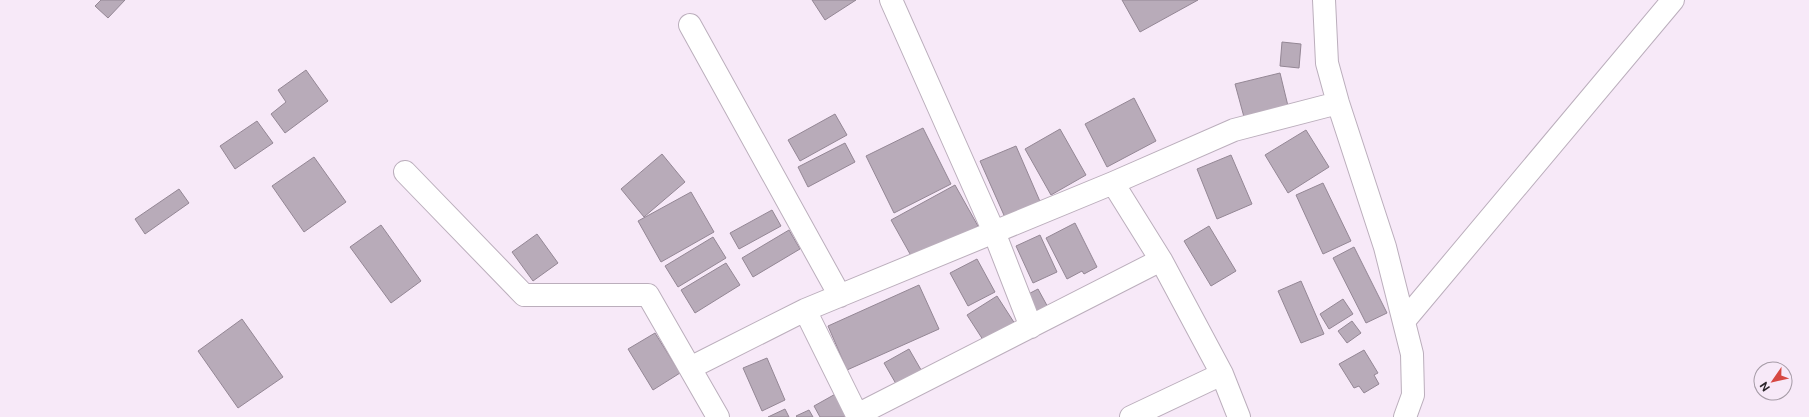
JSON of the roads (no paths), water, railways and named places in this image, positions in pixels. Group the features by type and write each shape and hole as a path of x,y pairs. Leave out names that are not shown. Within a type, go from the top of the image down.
{"street":[{"path":"891,0 994,232 1031,327"},
{"path":"1324,0 1328,63 1338,103 1385,247 1412,354 1413,395 1405,417"},
{"path":"1404,321 1672,0"},
{"path":"690,26 840,296"},
{"path":"690,368 805,310 1113,183 1234,130 1338,103"},
{"path":"405,172 524,295 648,294 718,417"},
{"path":"1113,183 1161,260 1222,374 1239,417"},
{"path":"805,310 857,416 1161,260"},
{"path":"1131,417 1222,374"}]}
